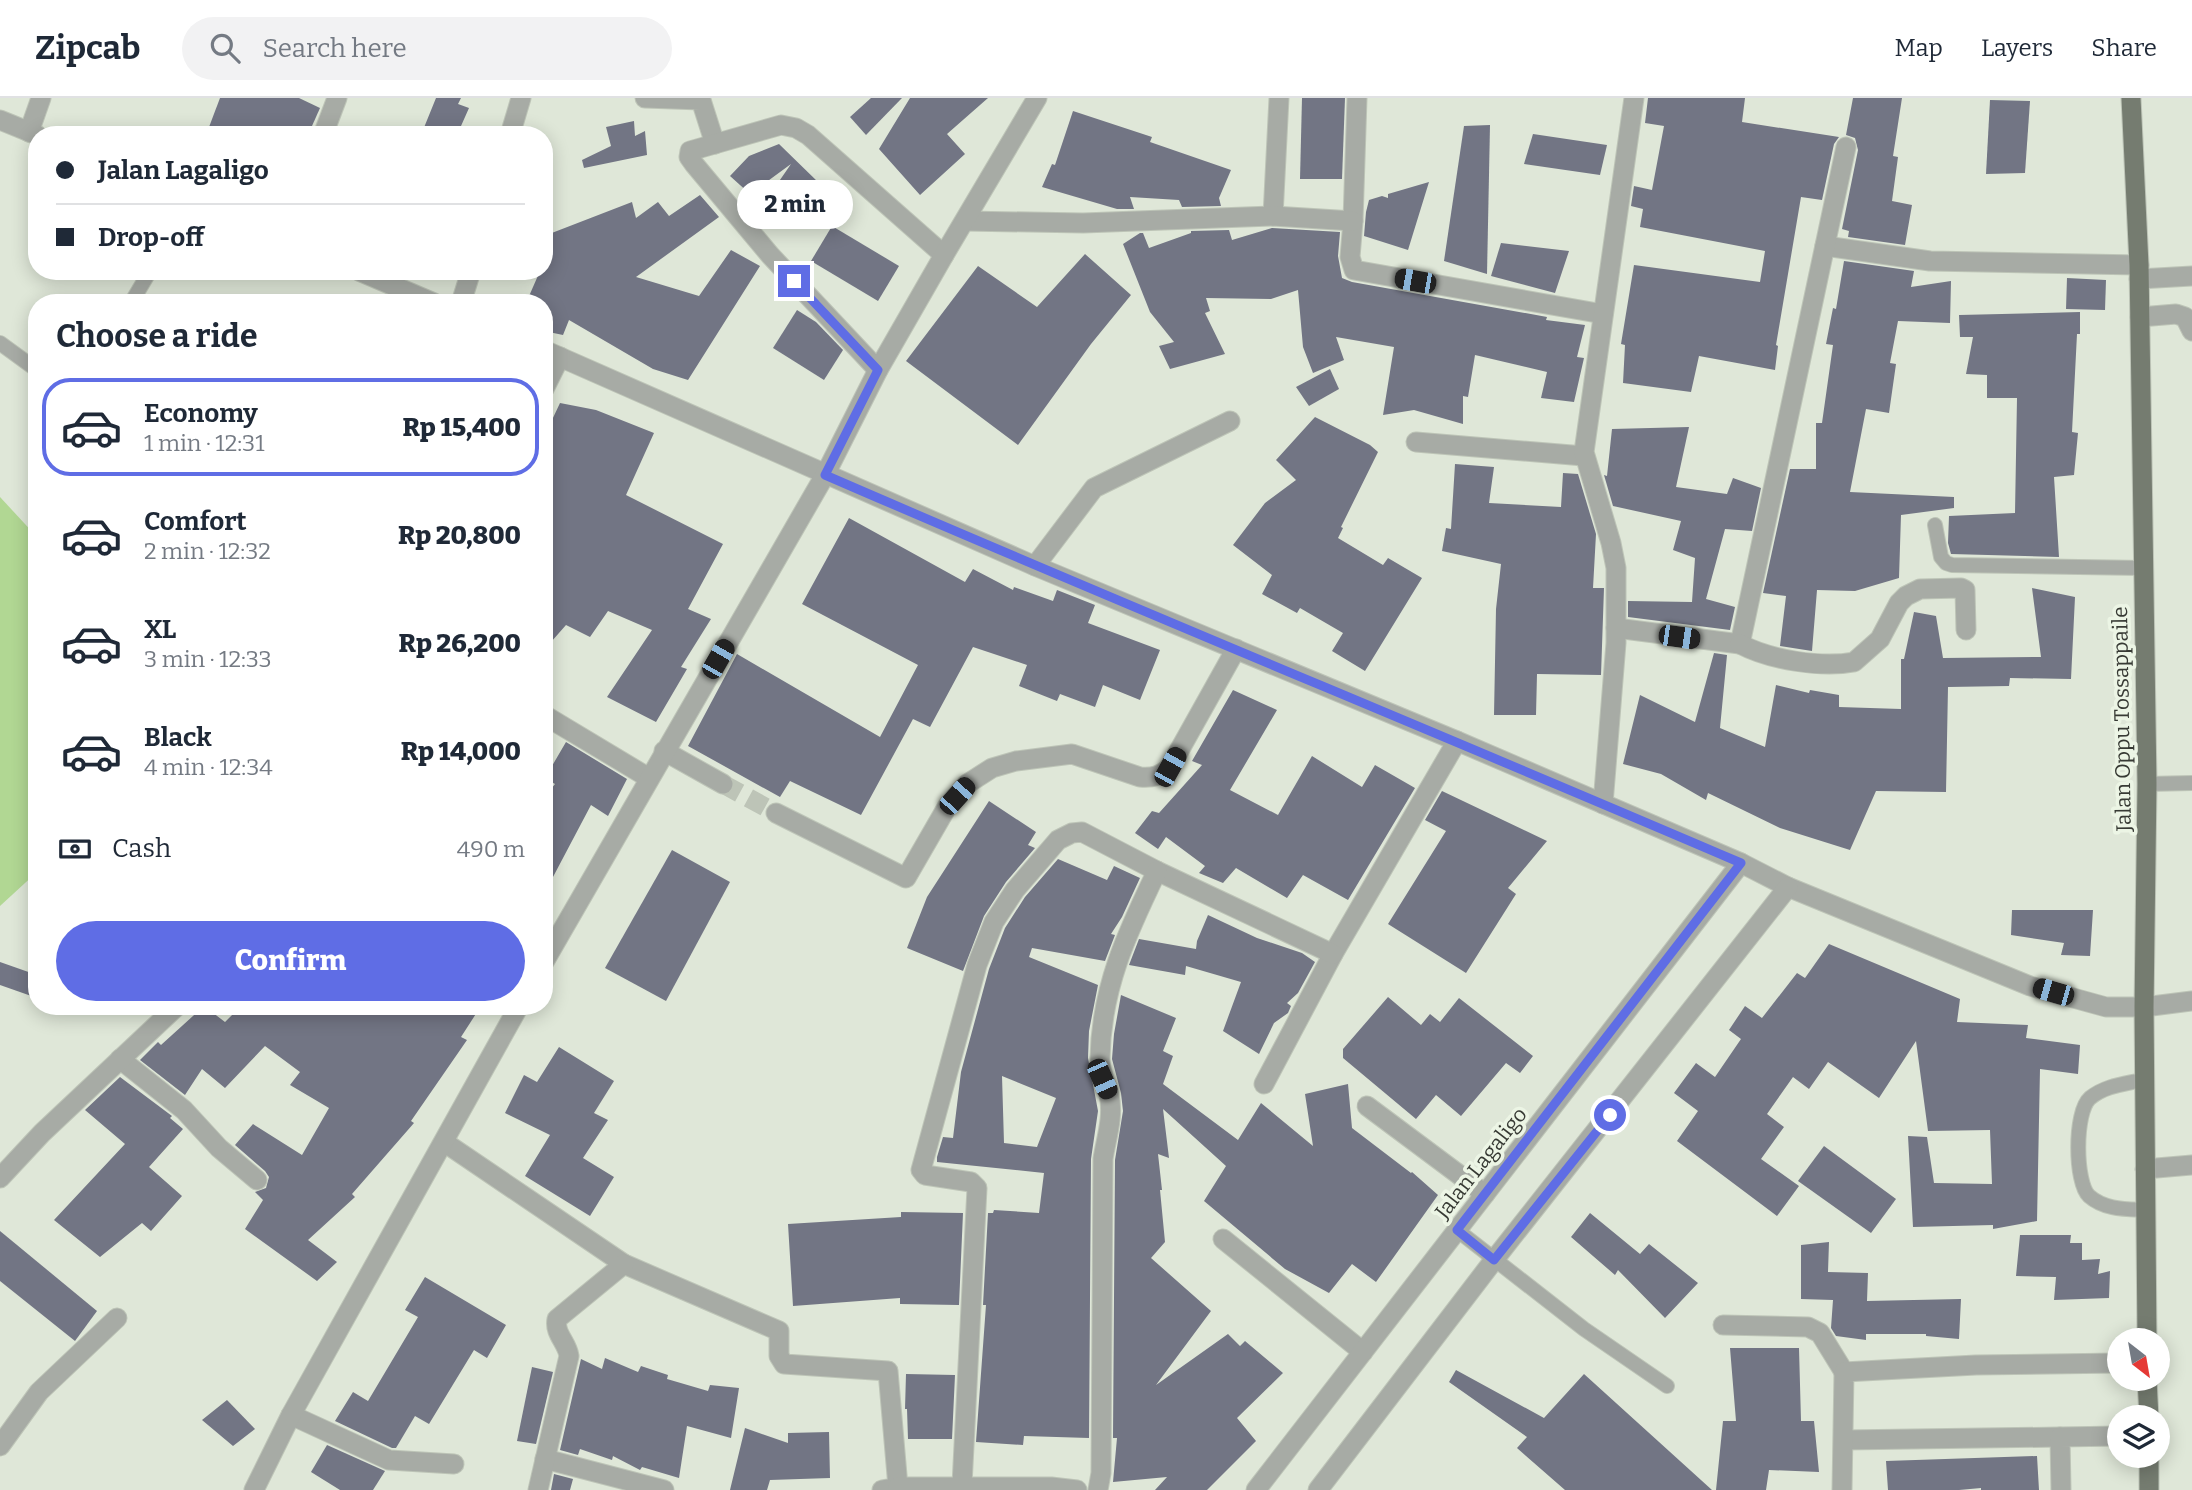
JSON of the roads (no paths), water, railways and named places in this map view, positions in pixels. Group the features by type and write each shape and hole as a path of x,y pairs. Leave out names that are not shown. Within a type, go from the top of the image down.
{"main road":[{"name":"Jalan Oppu Tossappaile","path":"2131,98 2139,272 2147,784 2144,1007 2147,1328"},
{"path":"2149,1468 2149,1490"}],"street":[{"path":"35,126 41,98"},
{"path":"326,126 337,98"},
{"path":"513,126 521,98"},
{"path":"645,98 701,100 715,144"},
{"path":"553,946 825,475 878,370 1037,98"},
{"path":"1273,216 1279,98"},
{"path":"1357,98 1350,261 1352,267 1357,271 1603,314"},
{"path":"1603,804 1616,628 1614,556 1584,456 1633,98"},
{"path":"0,120 28,131"},
{"path":"878,370 770,255 694,164 690,151 780,125 803,131 944,255"},
{"path":"1740,644 1846,148"},
{"path":"965,221 1083,223 1273,216 1353,221"},
{"path":"1825,246 1930,261 2192,276"},
{"path":"380,280 413,294"},
{"path":"2140,317 2176,314 2185,317 2192,331"},
{"path":"553,353 1035,566 1457,741 1741,863 1788,887 2030,986 2106,1007 2144,1007 2192,1001"},
{"path":"1035,566 1094,488 1230,421"},
{"path":"1416,442 1584,456"},
{"path":"1616,628 1740,644 1749,649 1806,663 1854,662 1880,639 1899,603 1906,596 1920,589 1961,588 1965,590 1966,630"},
{"path":"776,813 906,878 947,807 967,784 992,768 1036,758 1072,754 1140,778 1163,774 1170,767 1236,649"},
{"path":"553,720 649,778"},
{"path":"1264,1084 1333,954 1457,741"},
{"path":"664,751 723,784"},
{"path":"962,1486 977,1188 971,1182 925,1175 921,1170 977,965 994,922 1015,890 1063,836 1083,832 1157,871 1333,954"},
{"name":"Jalan Lagaligo","path":"1255,1490 1741,863"},
{"path":"1098,1490 1101,1473 1103,1159 1111,1113 1109,1095 1102,1079 1100,1047 1108,986 1126,933 1157,871"},
{"path":"1318,1490 1494,1260 1788,887"},
{"path":"0,1178 42,1133 167,1015"},
{"path":"254,1490 291,1415 514,1015"},
{"path":"120,1059 184,1110 219,1148 257,1180"},
{"path":"1367,1106 1485,1194"},
{"path":"444,1142 624,1264 774,1328 780,1333 779,1356 784,1364 888,1371 900,1488 1051,1487 1077,1490"},
{"path":"2145,1169 2192,1165"},
{"path":"1223,1239 1363,1352"},
{"path":"538,1490 569,1356 556,1330 557,1319 624,1264"},
{"path":"0,1446 39,1392 117,1318"},
{"path":"1723,1325 1808,1327 1820,1333 1844,1372 1842,1490"},
{"path":"1844,1372 1976,1365 2107,1363"},
{"path":"291,1415 389,1460 454,1464"},
{"path":"1844,1440 2107,1436"},
{"path":"2060,1437 2062,1490"},
{"path":"545,1459 664,1490"}],"lane":[{"path":"0,343 28,363"},
{"path":"1936,525 1941,557 1952,565 2143,568"},
{"path":"2147,784 2192,783"},
{"path":"2146,1080 2104,1088 2087,1100 2080,1113 2078,1135 2083,1188 2090,1197 2110,1207 2146,1210"},
{"path":"1457,1230 1584,1329 1667,1386"}],"tunnel":[{"path":"723,784 776,813"}]}
